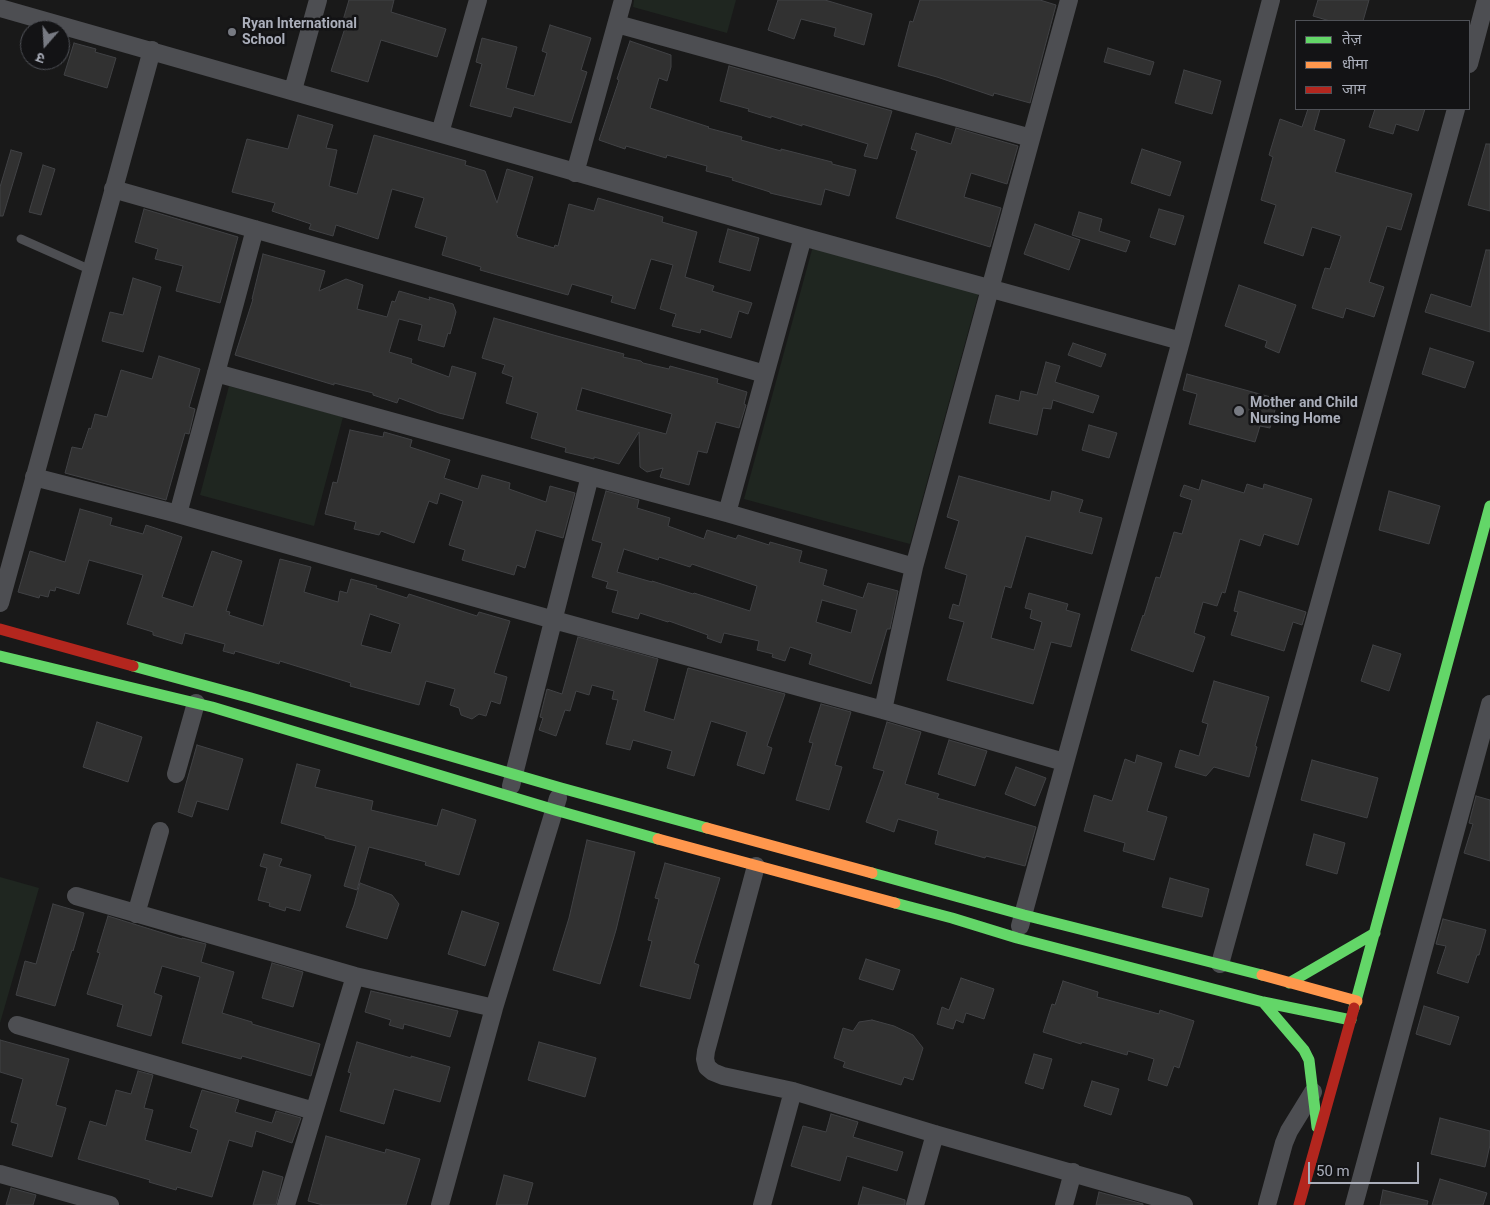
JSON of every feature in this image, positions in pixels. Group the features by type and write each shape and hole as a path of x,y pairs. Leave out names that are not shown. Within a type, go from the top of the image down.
{"street":[{"path":"293,90 318,0"},
{"path":"440,133 478,0"},
{"path":"575,173 623,0"},
{"path":"882,710 914,566 1069,0"},
{"path":"1017,938 1181,341 1271,0"},
{"path":"1470,60 1486,0"},
{"path":"0,8 293,90 575,173 1181,341"},
{"path":"617,24 1031,138"},
{"path":"0,603 152,50"},
{"path":"1220,964 1456,110"},
{"path":"114,189 765,374"},
{"path":"178,514 255,229"},
{"path":"727,513 803,237"},
{"path":"216,373 914,566"},
{"path":"509,796 590,476"},
{"path":"34,478 178,514 1064,762"},
{"path":"1299,1205 1376,933 1490,506"},
{"path":"0,629 260,701 560,788 1024,915 1220,964 1357,1001"},
{"path":"0,656 196,703 555,810 952,918 1017,938 1263,1002 1351,1020"},
{"path":"176,774 196,703"},
{"path":"1354,1205 1490,704"},
{"path":"440,1205 494,1008 555,810 560,788"},
{"path":"136,914 160,831"},
{"path":"756,866 706,1051 707,1067 718,1075 793,1091 935,1134 1184,1205"},
{"path":"76,896 355,976 494,1008"},
{"path":"1289,983 1376,933"},
{"path":"286,1205 355,976"},
{"path":"1263,1002 1304,1050 1310,1068 1319,1136"},
{"path":"17,1025 314,1111"},
{"path":"762,1205 793,1091"},
{"path":"1267,1205 1284,1143 1289,1131 1313,1092"},
{"path":"915,1205 935,1134"},
{"path":"1064,1205 1073,1172"},
{"path":"0,1174 110,1205"}],"lane":[{"path":"21,239 91,270"}],"shaded area":[{"path":"634,0 736,0 727,33 633,7"},
{"path":"813,246 979,292 910,544 744,499"},
{"path":"229,386 343,417 314,526 200,495"},
{"path":"0,877 39,888 0,1023"}],"building":[{"path":"349,0 394,0 391,12 446,29 437,57 381,40 368,82 331,71 345,28 341,27"},
{"path":"778,0 825,0 872,14 864,45 834,36 836,28 801,19 794,39 768,30"},
{"path":"920,0 1040,0 1056,5 1030,103 994,93 993,96 898,66 910,21 913,22"},
{"path":"1318,0 1369,0 1363,20 1327,20 1313,16"},
{"path":"550,25 591,38 581,70 587,72 571,123 514,107 511,117 470,106 482,64 476,62 482,38 517,47 506,88 534,96 547,53 542,51"},
{"path":"630,41 671,55 671,67 667,81 659,78 650,108 708,128 742,137 741,140 832,162 832,164 856,170 849,196 825,189 821,205 770,193 732,180 733,178 706,171 707,166 667,155 666,158 626,146 625,149 599,140"},
{"path":"74,43 96,49 95,52 116,58 107,88 64,75 66,70 70,70 70,56"},
{"path":"1108,48 1154,62 1150,75 1104,62"},
{"path":"729,66 892,111 877,159 864,156 868,144 802,124 802,126 771,116 771,118 748,111 749,109 720,101"},
{"path":"1184,70 1221,81 1212,114 1175,103"},
{"path":"1308,110 1320,110 1314,130 1345,140 1335,172 1412,194 1401,230 1387,226 1369,282 1384,287 1374,317 1346,308 1343,318 1312,308 1325,268 1330,269 1341,236 1312,227 1303,256 1264,243 1276,205 1261,200 1273,157 1269,155 1280,119 1302,127"},
{"path":"1375,110 1425,110 1418,131 1396,124 1393,134 1369,127"},
{"path":"298,115 333,125 326,148 337,150 329,186 357,194 374,135 466,161 465,165 485,171 497,203 507,169 533,177 517,237 554,248 555,245 558,246 569,204 594,211 598,198 663,217 662,222 697,232 685,277 714,286 712,291 752,303 748,314 739,311 731,338 701,329 700,333 672,326 676,314 660,309 673,265 651,259 635,309 611,302 613,296 572,284 568,295 480,270 481,267 442,255 447,237 415,227 424,198 392,189 378,239 336,225 333,236 309,229 311,224 272,211 275,203 232,192 247,139 288,149"},
{"path":"956,128 1018,146 1007,184 971,173 964,197 1001,208 990,247 896,218 917,151 911,149 916,133 951,144"},
{"path":"1486,144 1490,144 1490,211 1468,205"},
{"path":"1142,149 1181,162 1170,196 1131,183"},
{"path":"11,150 22,153 3,216 0,216 0,187"},
{"path":"43,165 55,169 41,215 29,212"},
{"path":"144,209 238,237 220,303 176,291 183,266 155,259 158,249 135,242"},
{"path":"1159,209 1184,216 1175,245 1150,237"},
{"path":"1079,212 1102,219 1099,231 1130,241 1126,252 1072,235"},
{"path":"1035,224 1080,240 1069,270 1024,254"},
{"path":"728,229 759,238 750,271 719,262"},
{"path":"1486,250 1490,250 1490,332 1425,312 1431,294 1471,307"},
{"path":"263,254 325,271 319,291 346,279 363,285 357,309 387,317 392,301 395,302 399,291 453,304 456,312 444,347 418,340 422,325 399,319 389,352 412,359 411,363 449,377 452,366 476,373 463,419 439,413 399,398 397,403 373,395 373,393 334,383 334,385 235,355 253,299"},
{"path":"133,278 161,287 143,352 102,341 110,312 123,315"},
{"path":"1239,285 1296,305 1279,353 1265,347 1267,341 1225,326"},
{"path":"494,318 624,354 623,357 643,363 669,369 670,366 718,379 717,383 747,392 744,404 746,405 739,428 716,422 707,453 698,451 689,485 660,477 663,468 647,472 640,467 639,432 619,464 565,452 566,448 531,438 538,413 506,403 513,377 502,373 505,365 482,358","holes":["582,388 672,414 666,434 576,410"]},
{"path":"1073,343 1106,354 1101,367 1068,355"},
{"path":"1430,348 1474,362 1465,388 1422,374"},
{"path":"159,356 200,369 189,407 195,409 189,434 185,433 166,500 65,473 72,447 82,449 95,414 107,417 121,370 152,379"},
{"path":"1046,362 1060,366 1055,382 1099,396 1093,413 1053,400 1051,409 1043,408 1037,435 989,423 996,395 1019,401 1021,391 1037,395"},
{"path":"1187,374 1278,399 1270,428 1260,426 1255,442 1189,424 1197,394 1183,390"},
{"path":"1089,425 1117,433 1109,458 1082,450"},
{"path":"350,430 383,437 384,432 412,440 410,447 450,460 444,478 478,489 482,475 510,483 509,489 546,502 550,486 575,493 563,538 536,530 525,568 517,565 514,575 462,560 465,550 449,545 463,501 440,493 437,504 429,501 414,543 381,531 379,535 354,529 356,522 325,514 333,482 337,483"},
{"path":"959,476 1050,501 1052,491 1083,500 1079,512 1102,518 1092,554 1026,536 1011,588 1005,586 991,638 1034,650 1042,622 1030,618 1032,610 1025,608 1029,593 1068,604 1066,610 1080,614 1071,647 1051,642 1033,704 947,680 964,622 949,618 953,604 959,606 967,575 945,568 959,521 947,517"},
{"path":"1202,480 1244,493 1247,484 1263,489 1264,484 1312,499 1298,545 1264,534 1260,546 1240,539 1225,593 1222,592 1217,606 1203,602 1194,633 1205,637 1193,672 1131,650 1156,577 1160,578 1174,532 1182,534 1192,500 1180,496 1184,485 1199,490"},
{"path":"606,491 639,500 637,508 670,518 668,526 704,539 707,530 736,539 738,535 769,545 770,542 802,551 799,562 827,570 823,585 863,598 868,583 898,591 890,629 887,629 871,684 809,664 812,654 790,647 785,661 772,657 773,654 757,650 759,641 724,633 721,643 707,638 708,635 669,621 640,613 638,619 612,612 618,591 606,588 608,582 592,577 602,543 592,540","holes":["624,549 658,560 659,557 690,567 692,564 757,586 750,611 694,593 617,572","822,600 857,610 851,633 816,622"]},
{"path":"1389,491 1440,506 1429,544 1379,530"},
{"path":"80,509 112,518 110,525 143,534 146,525 182,537 162,597 193,607 212,551 242,561 226,611 230,612 229,615 263,626 280,559 311,567 304,592 338,602 340,591 347,593 351,579 377,586 376,588 407,598 409,594 477,616 479,612 510,621 494,673 507,677 500,704 491,701 486,716 479,714 472,719 461,715 459,708 450,705 455,689 426,681 419,705 350,686 351,683 280,661 279,664 235,651 234,654 223,651 225,644 185,633 182,644 153,635 153,632 127,624 143,575 89,560 79,594 56,587 55,591 50,590 48,597 40,595 39,598 18,592 30,551 65,562","holes":["370,614 400,624 391,653 361,645"]},
{"path":"1239,591 1306,612 1302,625 1293,622 1284,651 1231,635 1238,612 1234,611"},
{"path":"578,637 658,659 644,711 674,720 688,668 785,694 767,746 772,748 764,774 737,765 747,732 711,721 694,776 667,768 672,751 633,740 630,750 606,744 618,700 612,699 614,691 592,685 589,695 576,691 570,711 565,710 556,736 539,730 543,718 540,717 547,689 562,694"},
{"path":"1373,645 1401,654 1389,691 1361,681"},
{"path":"1214,681 1269,697 1255,746 1257,747 1249,777 1214,767 1206,776 1175,767 1180,750 1199,756 1208,724 1202,722"},
{"path":"821,704 851,712 835,765 842,767 829,810 796,800 813,743 809,742"},
{"path":"97,722 142,737 128,782 83,767"},
{"path":"887,722 921,732 905,784 939,794 937,798 1036,827 1025,866 986,856 985,858 935,844 938,831 898,819 894,832 866,822 884,771 873,768"},
{"path":"949,740 987,751 975,786 938,774"},
{"path":"197,745 243,759 228,810 197,801 192,817 178,812"},
{"path":"1137,755 1162,763 1147,811 1167,817 1154,860 1123,851 1125,843 1084,831 1094,795 1112,801 1125,759 1135,763"},
{"path":"1312,760 1378,778 1367,818 1301,800"},
{"path":"297,764 320,770 315,787 373,801 371,810 437,826 442,809 476,820 459,875 425,865 426,862 369,847 357,890 344,886 356,846 281,823"},
{"path":"1016,767 1046,778 1035,806 1005,794"},
{"path":"1476,796 1490,800 1490,861 1464,853 1473,824 1469,823"},
{"path":"1314,834 1345,843 1337,874 1306,865"},
{"path":"587,840 635,852 616,930 600,984 553,970 569,918"},
{"path":"264,854 282,859 279,866 311,875 300,911 286,907 285,911 269,906 270,903 258,900 267,868 260,866"},
{"path":"665,863 720,878 694,963 699,965 690,999 640,986 652,941 648,940 659,899 655,898"},
{"path":"1170,878 1209,889 1202,917 1162,907"},
{"path":"360,883 392,895 399,904 387,939 346,927"},
{"path":"53,904 84,913 55,1006 16,995 25,961 36,964"},
{"path":"462,911 499,923 485,966 448,954"},
{"path":"108,916 182,939 206,944 201,962 234,972 222,1013 320,1044 311,1076 242,1056 241,1059 182,1043 200,977 162,966 154,993 162,996 151,1036 117,1026 123,1005 87,994 100,953 97,952"},
{"path":"1443,919 1486,930 1468,983 1437,973 1446,946 1436,944"},
{"path":"866,959 900,970 893,990 859,979"},
{"path":"272,963 303,972 293,1007 262,998"},
{"path":"961,978 994,989 984,1019 966,1013 963,1023 956,1020 953,1029 937,1024 942,1007 949,1010"},
{"path":"1063,981 1098,992 1097,997 1159,1014 1160,1010 1194,1021 1179,1068 1174,1066 1167,1086 1148,1080 1154,1059 1128,1051 1127,1055 1082,1042 1081,1044 1043,1032 1052,1004 1055,1005"},
{"path":"371,991 458,1011 450,1037 404,1024 403,1029 389,1025 391,1020 365,1012"},
{"path":"1424,1006 1459,1017 1450,1045 1416,1034"},
{"path":"872,1020 894,1026 913,1035 923,1048 913,1080 904,1077 901,1085 843,1067 845,1062 834,1058 843,1028 853,1031 859,1022"},
{"path":"0,1040 69,1059 56,1105 66,1108 52,1157 12,1145 18,1124 11,1122 23,1079 0,1072"},
{"path":"357,1042 450,1067 440,1102 394,1089 384,1124 340,1111 351,1073 348,1072"},
{"path":"539,1042 596,1058 585,1097 528,1080"},
{"path":"1034,1054 1052,1059 1043,1089 1025,1083"},
{"path":"138,1071 153,1075 144,1108 153,1110 145,1140 191,1153 198,1130 190,1127 202,1090 239,1100 235,1112 272,1123 276,1111 301,1118 292,1143 256,1131 252,1147 229,1140 212,1197 177,1187 176,1190 149,1182 150,1180 78,1159 90,1121 106,1126 116,1090 131,1094"},
{"path":"1092,1081 1119,1089 1111,1115 1084,1106"},
{"path":"831,1114 858,1122 853,1137 903,1152 897,1171 847,1156 840,1181 791,1166 803,1126 826,1132"},
{"path":"1440,1118 1490,1131 1490,1145 1485,1167 1431,1154"},
{"path":"326,1136 385,1153 386,1149 420,1159 406,1205 323,1205 308,1201"},
{"path":"263,1171 283,1177 276,1205 253,1205"},
{"path":"504,1175 533,1183 527,1205 496,1205"},
{"path":"1440,1179 1487,1193 1483,1205 1432,1205"},
{"path":"863,1187 905,1200 905,1205 858,1205"},
{"path":"11,1188 36,1195 33,1205 6,1205"},
{"path":"1383,1190 1428,1201 1427,1205 1380,1205"},
{"path":"1099,1192 1143,1204 1143,1205 1096,1205"}],"traffic: fast":[{"path":"1354,1008 1490,506"},
{"path":"0,656 212,707 658,839"},
{"path":"133,666 707,828"},
{"path":"872,873 1024,915 1262,975"},
{"path":"895,903 1017,938 1263,1002 1351,1020"},
{"path":"1289,983 1375,933"},
{"path":"1263,1002 1304,1050 1309,1060 1317,1127"}],"traffic: slow":[{"path":"707,828 872,873"},
{"path":"658,839 895,903"},
{"path":"1262,975 1357,1001"}],"traffic: jam":[{"path":"0,629 133,666"},
{"path":"1299,1205 1354,1008"}],"place":[{"name":"Ryan International School","path":"232,32"},
{"name":"Mother and Child Nursing Home","path":"1239,411"}]}
